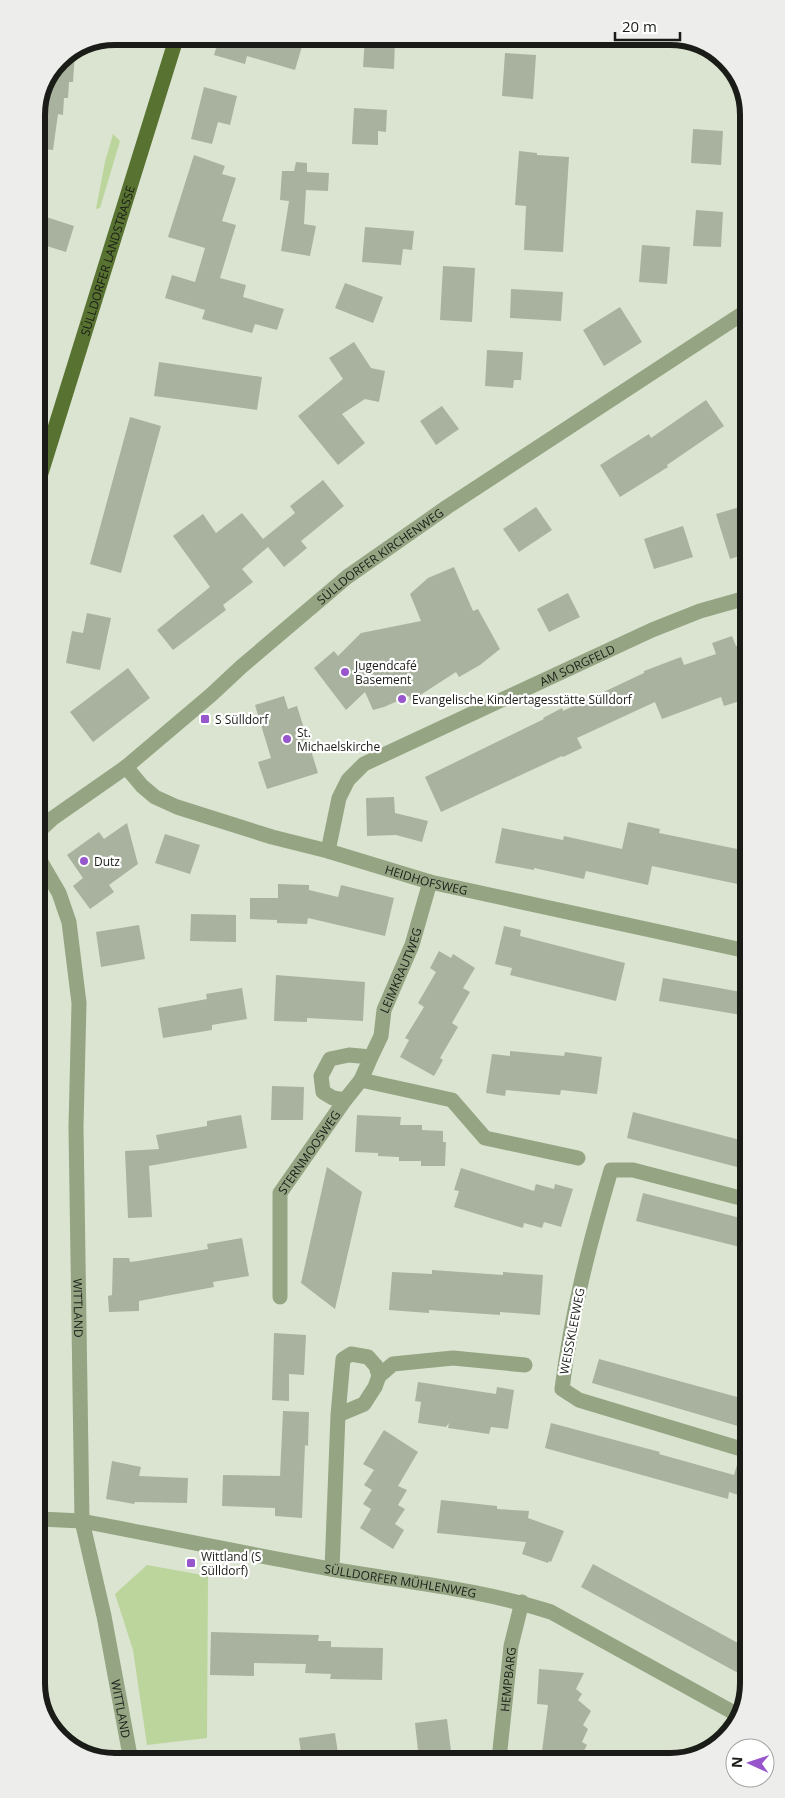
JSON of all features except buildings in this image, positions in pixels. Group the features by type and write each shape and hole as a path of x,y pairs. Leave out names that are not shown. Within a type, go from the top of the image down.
{"main road":[{"name":"SÜLLDORFER LANDSTRASSE","path":"45,460 174,45"}],"street":[{"name":"SÜLLDORFER KIRCHENWEG","path":"46,818 126,766 347,577 447,507 740,315"},
{"name":"AM SORGFELD","path":"328,851 339,798 348,780 364,764 652,630 700,611 740,600"},
{"name":"HEIDHOFSWEG","path":"126,766 142,786 155,798 177,807 272,837 328,851 430,882 740,949"},
{"name":"WITTLAND","path":"45,869 59,893 69,922 79,1002 76,1127 82,1521 104,1616 130,1753"},
{"name":"LEIMKRAUTWEG","path":"345,1100 361,1080 381,1036 384,1010 412,944 430,882"},
{"path":"345,1100 334,1098 322,1092 321,1076 330,1059 349,1055 371,1057"},
{"path":"361,1080 452,1100 485,1138 578,1158"},
{"name":"STERNMOOSWEG","path":"280,1297 280,1193 345,1100"},
{"name":"WEISSKLEEWEG","path":"740,1198 633,1170 611,1170 595,1224 567,1342 562,1389 579,1400 740,1449"},
{"path":"332,1569 338,1415 343,1359 351,1354 368,1358 376,1366 379,1376"},
{"path":"338,1415 364,1404 375,1387 379,1376 393,1364 453,1358 525,1365"},
{"name":"SÜLLDORFER MÜHLENWEG","path":"45,1519 82,1521 332,1569 411,1581 522,1602 551,1612 733,1713"},
{"name":"HEMPBARG","path":"500,1753 511,1646 522,1602"}],"green space":[{"path":"113,134 120,141 100,208 96,209 105,162"},
{"path":"147,1565 208,1576 207,1738 147,1745 133,1650 115,1594"}],"place":[{"name":"Jugendcafé Basement","path":"345,672"},
{"name":"Evangelische Kindertagesstätte Sülldorf","path":"402,699"},
{"name":"S Sülldorf","path":"205,719"},
{"name":"St. Michaelskirche","path":"287,739"},
{"name":"Dutz","path":"84,861"},
{"name":"Wittland (S Sülldorf)","path":"191,1563"}]}
